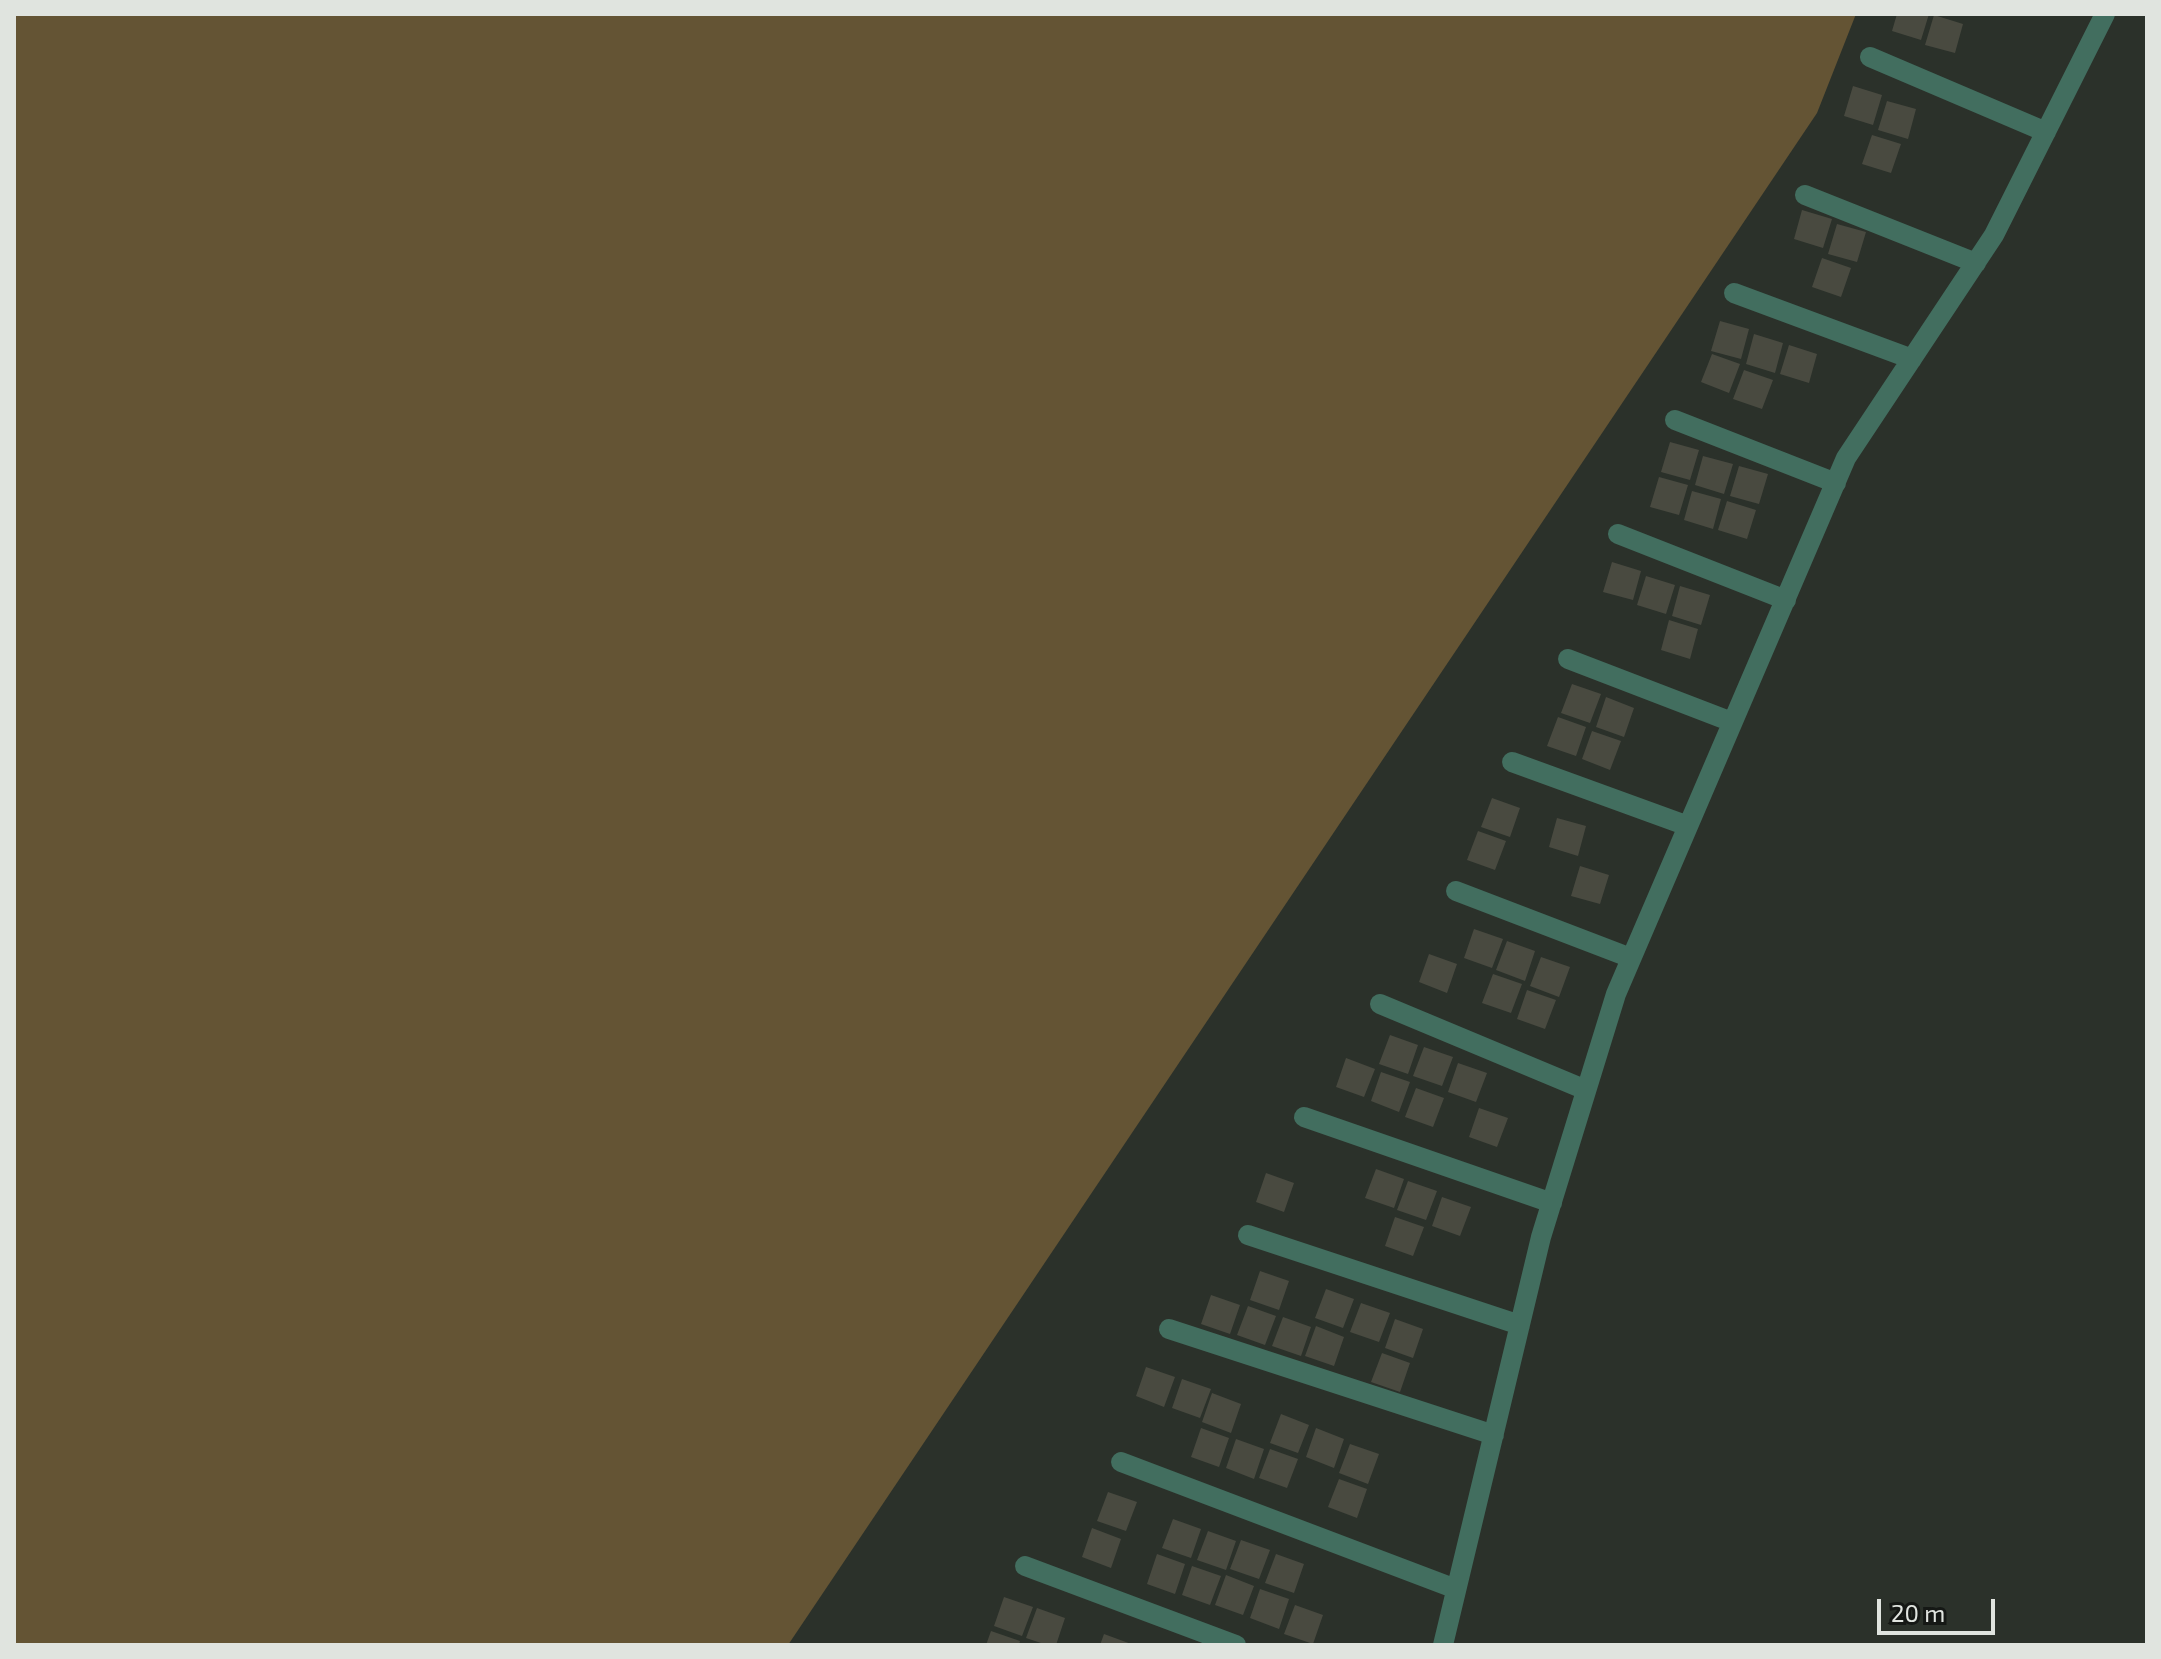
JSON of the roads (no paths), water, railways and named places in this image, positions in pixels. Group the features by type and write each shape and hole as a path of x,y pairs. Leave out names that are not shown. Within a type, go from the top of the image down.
{"street":[{"path":"1443,1645 1552,1203 1616,994 1846,458 1994,235 2101,15"},
{"path":"1870,57 2046,132"},
{"path":"1805,195 1976,263"},
{"path":"1734,293 1912,359"},
{"path":"1675,420 1836,483"},
{"path":"1618,534 1786,600"},
{"path":"1568,659 1732,722"},
{"path":"1512,762 1688,826"},
{"path":"1456,891 1631,958"},
{"path":"1380,1004 1586,1090"},
{"path":"1304,1117 1552,1203"},
{"path":"1248,1235 1520,1325"},
{"path":"1169,1329 1494,1435"},
{"path":"1121,1462 1456,1589"},
{"path":"1025,1566 1236,1645"}]}
